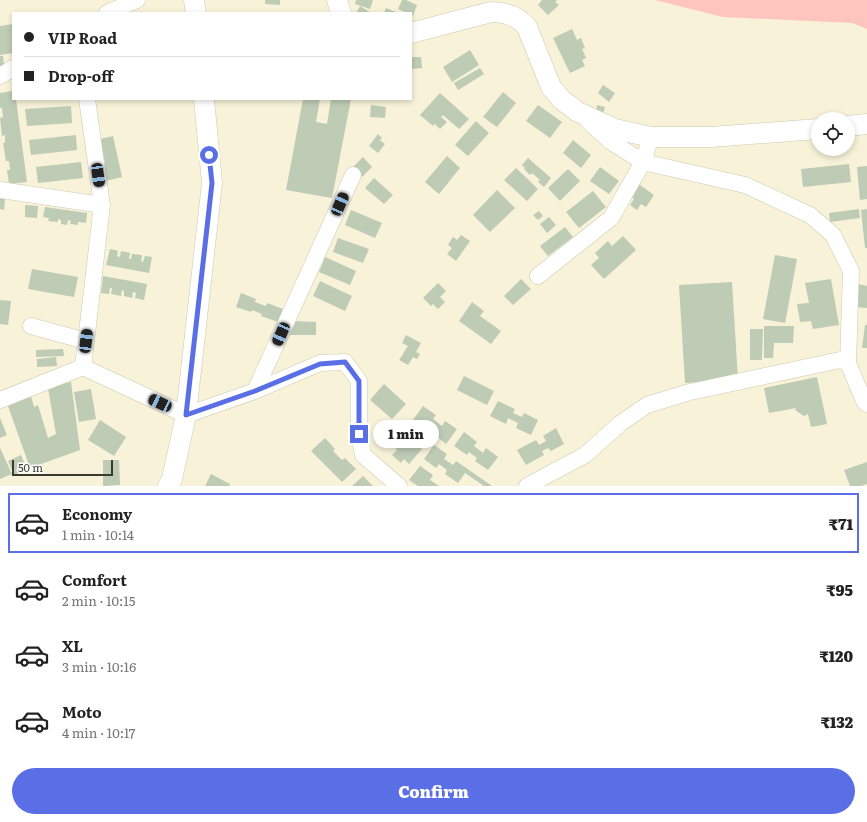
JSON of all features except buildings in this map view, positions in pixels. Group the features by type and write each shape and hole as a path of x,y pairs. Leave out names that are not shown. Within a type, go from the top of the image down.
{"main road":[{"path":"194,0 196,12"},
{"path":"337,0 341,12"},
{"path":"412,33 491,12 500,12 514,16 527,27 551,87 562,100 578,112 615,129 651,137 712,137 811,130"},
{"path":"168,486 172,479 186,415 212,183 204,100"},
{"path":"855,125 867,124"}],"street":[{"path":"110,12 137,0"},
{"path":"0,76 12,69"},
{"path":"83,367 102,205 87,100"},
{"path":"578,112 610,141 643,162 745,186 810,215 833,235 850,272 848,363 864,401 867,404"},
{"path":"538,276 611,218 643,162 651,137"},
{"path":"255,391 353,175"},
{"path":"0,190 102,205"},
{"path":"31,326 86,341"},
{"path":"527,486 585,455 621,423 647,405 690,392 840,360 848,363"},
{"path":"0,400 83,367 186,415 255,391 320,364 345,362 359,381 359,434 363,455 399,486"}],"shaded area":[{"path":"655,0 867,0 867,29 852,23 723,17"}],"route":[{"path":"209,155 212,183 186,415 255,391 320,364 345,362 359,381 359,434"}]}
